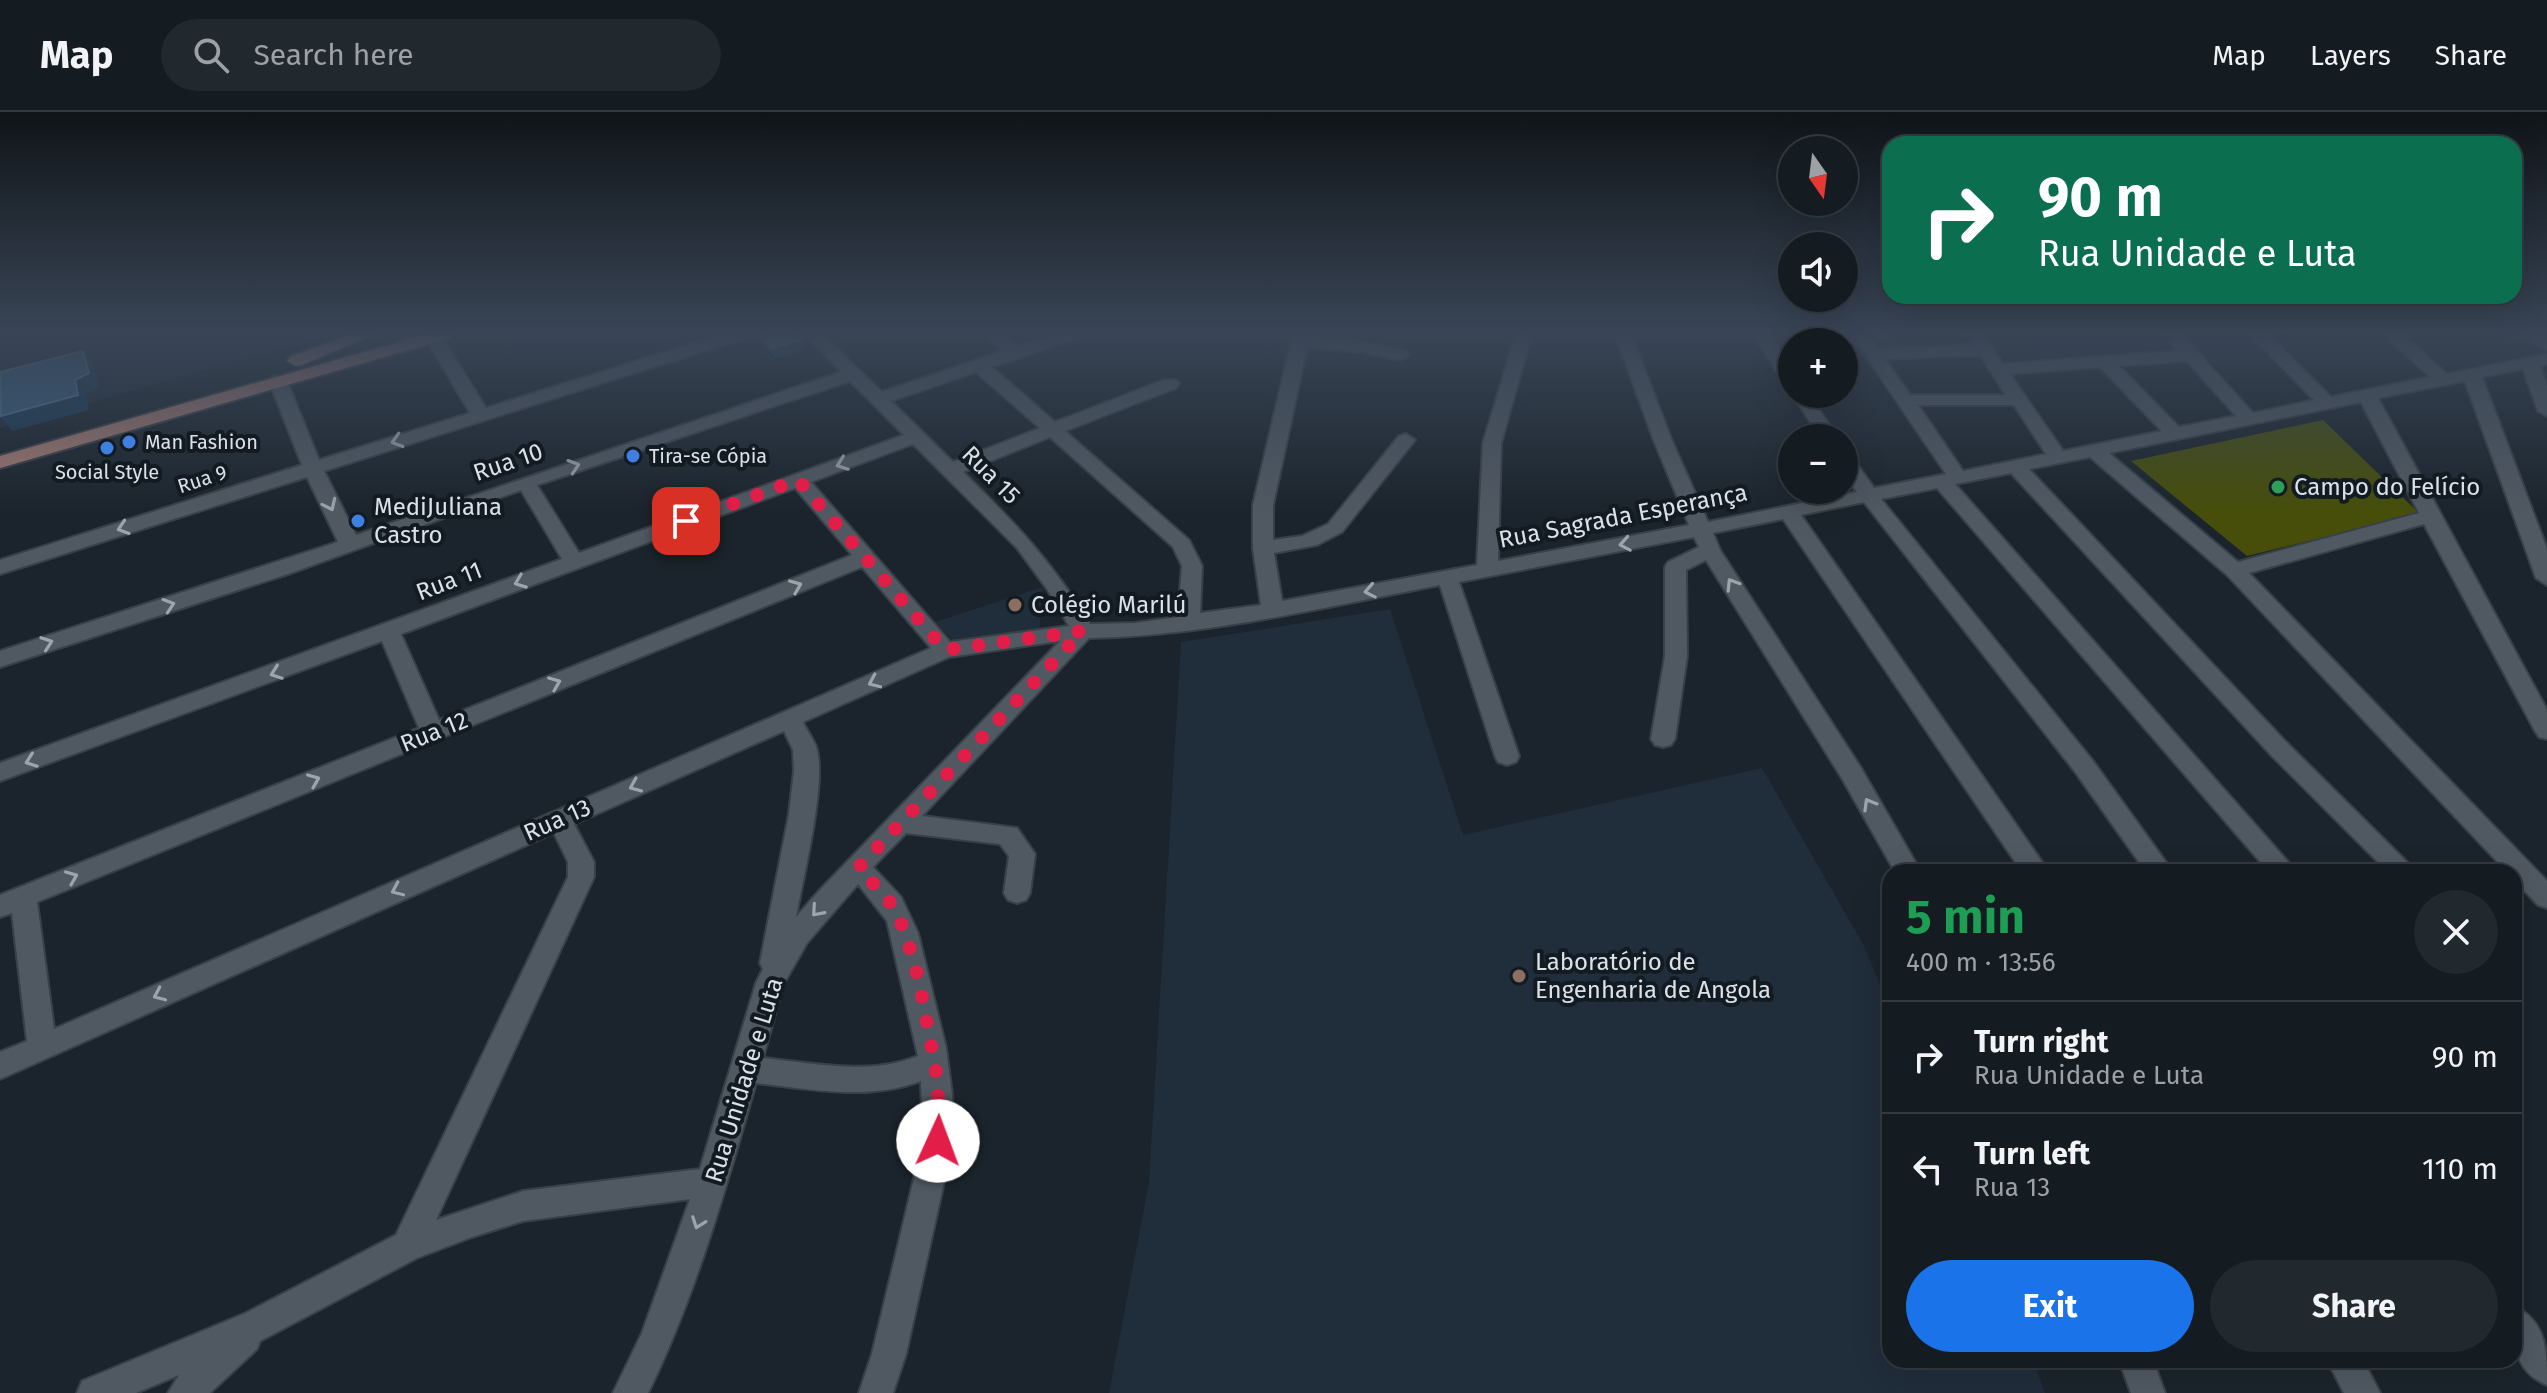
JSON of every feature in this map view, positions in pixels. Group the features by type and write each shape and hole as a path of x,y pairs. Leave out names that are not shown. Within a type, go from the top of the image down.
{"main road":[{"path":"0,454 205,394"},
{"path":"0,462 234,394"}],"street":[{"path":"283,394 312,467 350,545"},
{"path":"470,394 481,415"},
{"name":"Rua 9","path":"0,567 549,394"},
{"name":"Rua 10","path":"0,659 350,545 526,482 792,394"},
{"name":"Rua 15","path":"871,394 1033,554 1083,631"},
{"path":"877,400 895,394"},
{"path":"1013,394 1182,544 1192,566 1189,623"},
{"path":"950,470 1145,394"},
{"path":"1273,610 1263,548 1263,505 1288,394"},
{"path":"1487,568 1492,443 1506,394"},
{"path":"1645,394 1706,539 1852,774 1903,864"},
{"path":"1902,394 1950,479 2277,864"},
{"path":"2016,394 2058,457"},
{"path":"2136,394 2175,434"},
{"path":"2226,394 2249,419"},
{"path":"2318,394 2327,403"},
{"name":"Rua Sagrada Esperança","path":"1083,631 1135,630 1189,623 1273,610 1487,568 1706,539 1788,511 2373,394"},
{"path":"2481,394 2547,578"},
{"path":"2367,395 2547,731"},
{"path":"1907,400 2020,400"},
{"name":"Rua 11","path":"0,772 916,437"},
{"path":"1263,548 1324,536 1335,528 1406,440"},
{"path":"2094,450 2234,570 2515,864"},
{"path":"2016,466 2278,748 2396,864"},
{"path":"798,480 945,650"},
{"path":"1858,480 1988,651 2129,825 2155,864"},
{"path":"526,482 574,561"},
{"path":"1788,511 2031,864"},
{"path":"2234,570 2430,516"},
{"path":"1663,739 1676,656 1675,567 1706,539"},
{"name":"Rua 12","path":"12,902 867,557"},
{"path":"1447,576 1507,756"},
{"name":"Rua 13","path":"0,1066 945,650 1083,631"},
{"name":"Rua Unidade e Luta","path":"630,1393 656,1340 712,1182 770,983 812,915 1083,631"},
{"path":"389,632 433,732"},
{"path":"770,983 802,814 806,771 805,750 790,719"},
{"path":"407,1246 581,877 581,862 559,819"},
{"path":"903,823 1008,835 1022,854 1017,893"},
{"path":"858,868 887,897 905,931 919,981 938,1082 938,1141 889,1354 876,1393"},
{"path":"2522,872 2547,898"},
{"path":"12,902 42,1047"},
{"path":"747,1069 870,1080 899,1077 933,1063"},
{"path":"94,1393 258,1325 407,1246 523,1206 712,1182"},
{"path":"185,1393 258,1325"},
{"path":"2522,1334 2547,1368"},
{"path":"2139,1368 2148,1393"},
{"path":"2349,1368 2363,1393"}],"shaded area":[{"path":"0,394 121,394 0,428"},
{"name":"Colégio Marilú","path":"1043,587 1039,633 956,644 935,622"},
{"name":"Laboratório de Engenharia de Angola","path":"1390,609 1463,835 1762,768 1863,944 1882,989 1882,1368 2036,1368 2045,1393 1109,1393 1149,1182 1181,642"}],"green space":[{"name":"Campo do Felício","path":"2323,420 2420,514 2247,556 2131,461"}],"building":[{"path":"0,394 78,394 78,395 1,416"}],"place":[{"name":"Man Fashion","path":"129,442"},
{"name":"Social Style","path":"107,448"},
{"name":"Tira-se Cópia","path":"633,456"},
{"name":"Campo do Felício","path":"2278,487"},
{"name":"MediJuliana Castro","path":"358,521"},
{"name":"Colégio Marilú","path":"1015,605"},
{"name":"Laboratório de Engenharia de Angola","path":"1519,976"}],"route":[{"path":"686,521 798,480 945,650 1083,631 858,868 887,897 905,931 910,959 919,981 938,1082 938,1141"}]}
